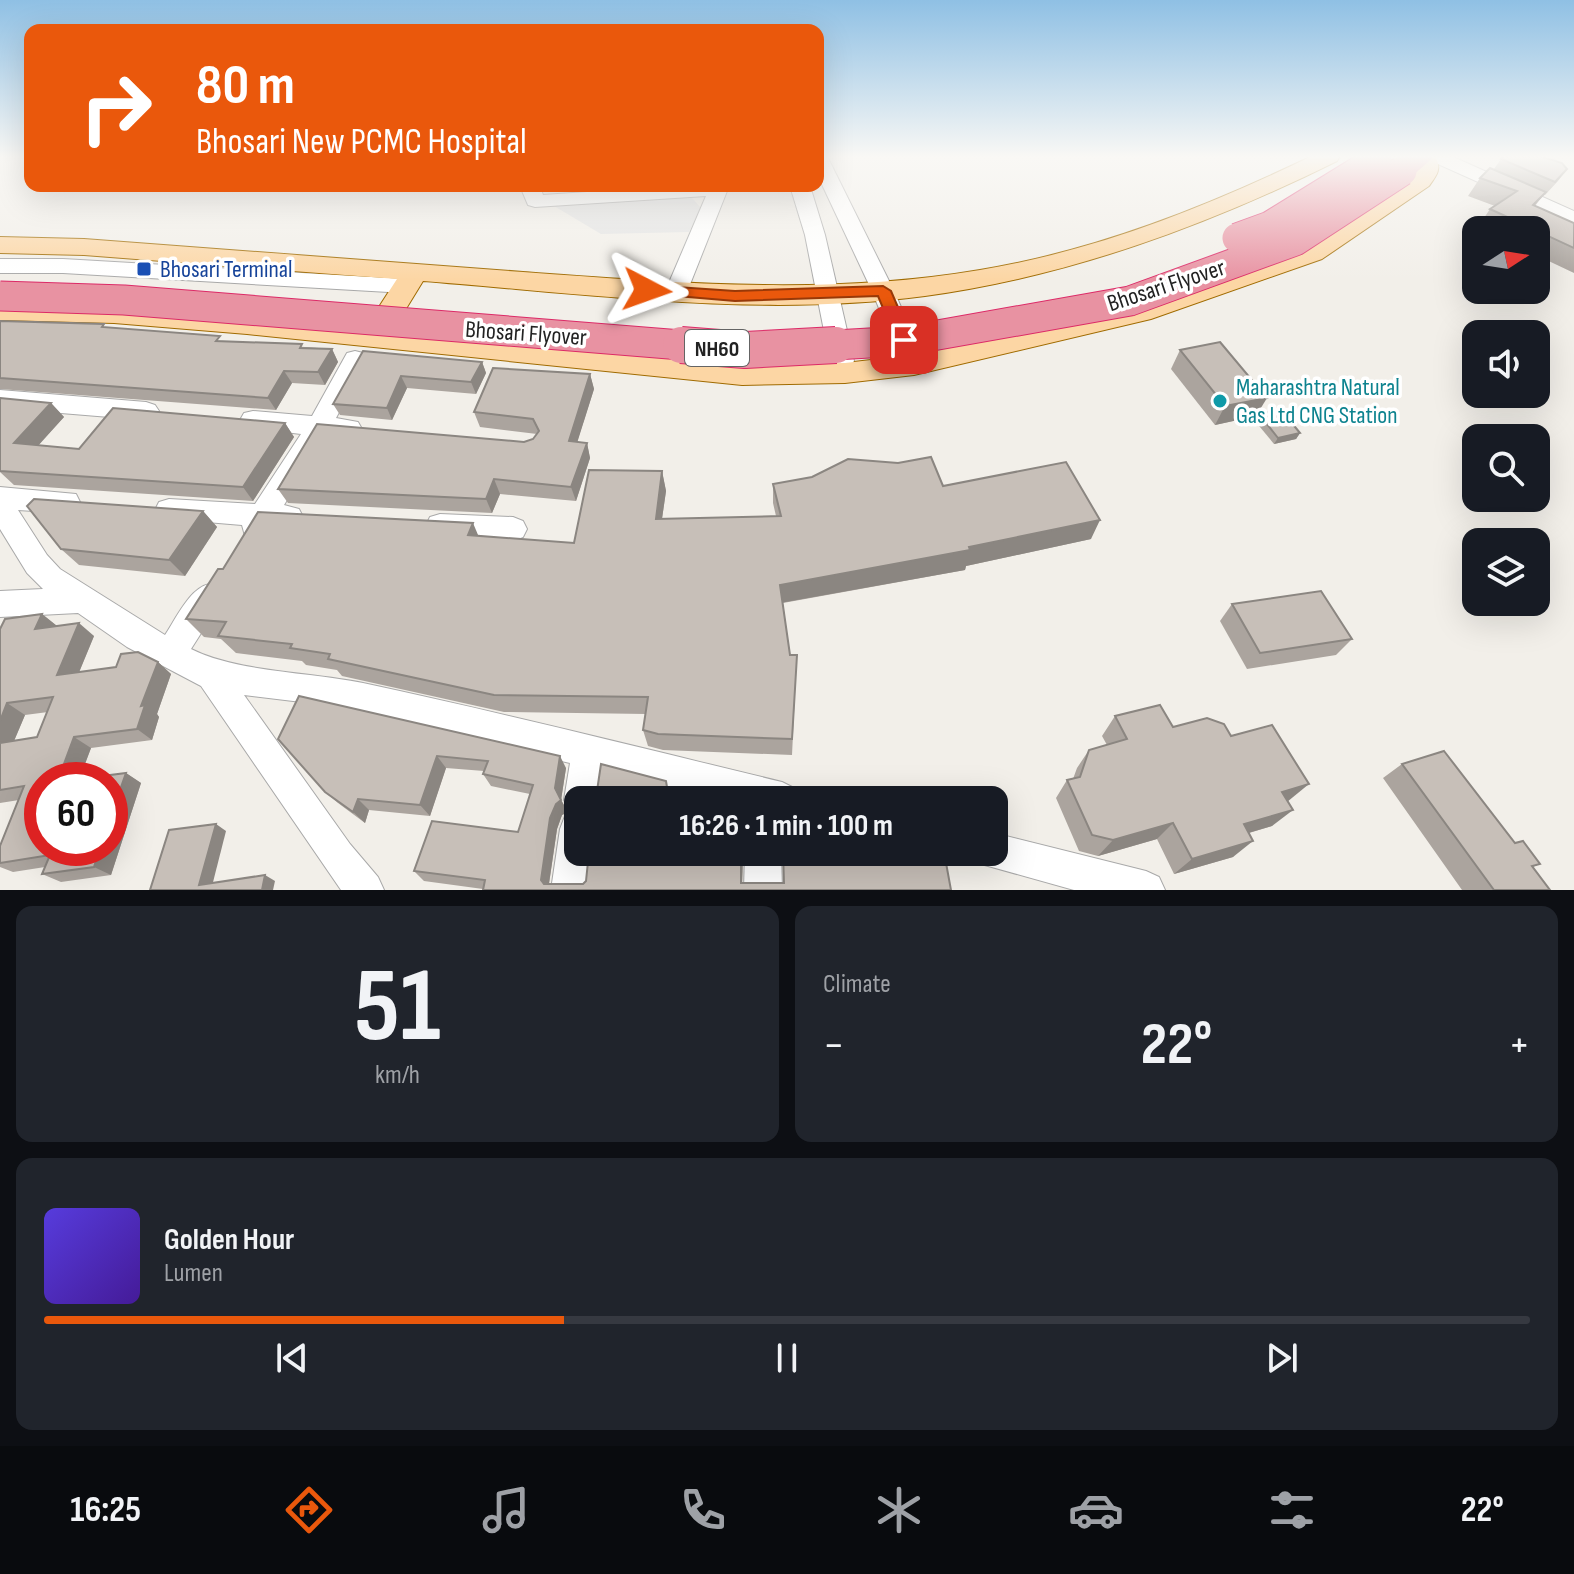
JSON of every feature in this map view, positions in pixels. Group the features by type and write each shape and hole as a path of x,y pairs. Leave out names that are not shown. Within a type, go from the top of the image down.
{"highway":[{"name":"Bhosari Flyover","path":"0,276 143,280 746,327 896,319 1111,281 1270,226 1327,198"},
{"name":"Bhosari Flyover","path":"0,296 124,300 745,350 904,341 1130,301 1295,241 1333,219 1358,198"}],"main road":[{"path":"0,245 84,247 410,279 735,296 826,294 883,291 1007,272 1139,239 1240,198"},
{"path":"0,311 114,314 742,375 845,373 914,365 1141,313 1313,253 1396,198"},
{"path":"374,338 410,279"}],"street":[{"path":"534,198 535,201 580,198"},
{"path":"676,292 714,198"},
{"path":"804,198 815,235 845,373"},
{"path":"838,198 914,365"},
{"path":"1527,198 1574,219"},
{"path":"0,266 410,279"},
{"path":"170,654 263,516 319,426 355,359"},
{"path":"0,399 165,413"},
{"path":"227,418 372,431"},
{"path":"0,498 93,504"},
{"path":"0,505 37,564 50,578 138,637 212,676 318,689 479,724 721,786"},
{"path":"139,508 310,519"},
{"path":"419,524 513,529"},
{"path":"0,636 8,604 87,600"},
{"path":"212,676 337,857 365,890"},
{"path":"584,786 589,751"},
{"path":"1008,855 1146,890"},
{"path":"570,890 573,866"},
{"path":"763,866 763,890"}],"shaded area":[{"path":"692,198 701,208 689,232 601,234 549,203"}],"building":[{"path":"1507,198 1540,198 1533,205 1574,223 1574,248 1550,237 1550,216 1505,216 1490,209"},
{"path":"0,321 104,324 102,327 220,336 216,341 302,344 300,348 332,349 318,372 284,371 268,398 0,378"},
{"path":"1220,342 1267,398 1225,406 1180,350"},
{"path":"363,351 482,362 471,382 401,376 387,408 333,404"},
{"path":"493,368 590,374 569,441 587,443 571,487 494,479 486,499 278,489 317,424 524,442 533,439 539,431 533,419 474,412"},
{"path":"0,398 51,403 14,443 79,449 113,408 285,423 243,487 0,471"},
{"path":"1281,410 1300,433 1278,438 1259,414"},
{"path":"931,457 943,486 1066,462 1100,520 969,547 970,550 780,585 790,655 797,655 792,739 658,734 643,730 648,697 494,695 328,659 330,654 290,648 292,644 218,636 226,622 186,619 218,569 223,569 258,512 473,523 468,535 574,543 589,470 662,471 656,519 781,516 773,484 812,477 848,459 898,463"},
{"path":"34,499 203,511 169,560 61,549 27,506"},
{"path":"1321,591 1352,639 1260,653 1232,604"},
{"path":"42,614 35,629 79,623 57,675 116,667 121,654 138,652 158,662 141,706 145,705 137,729 74,737 65,762 24,762 24,786 0,790 0,743 37,737 53,697 7,703 0,721 0,629 5,619"},
{"path":"299,696 560,756 555,788 561,800 550,818 541,880 544,884 583,884 588,866 741,866 741,883 784,883 783,866 947,866 951,890 483,890 485,880 414,871 432,821 518,832 533,785 483,774 488,761 437,756 420,805 358,799 353,812 325,792 278,739"},
{"path":"1160,705 1173,727 1207,718 1224,724 1231,736 1272,725 1309,784 1282,792 1293,810 1244,824 1253,841 1192,859 1173,823 1113,840 1092,835 1067,780 1080,777 1089,750 1127,739 1115,716"},
{"path":"1444,751 1515,843 1523,841 1540,864 1532,866 1550,890 1494,890 1402,764"},
{"path":"601,764 666,781 667,786 598,786"},
{"path":"24,786 24,859 0,863 0,846"},
{"path":"216,824 199,885 265,875 262,890 150,890 169,830"},
{"path":"45,866 94,866 94,867 42,874"}],"place":[{"name":"Bhosari Terminal","path":"144,269"},
{"name":"Maharashtra Natural Gas Ltd CNG Station","path":"1220,401"}],"route":[{"path":"647,290 735,296 883,291 904,340"}]}
